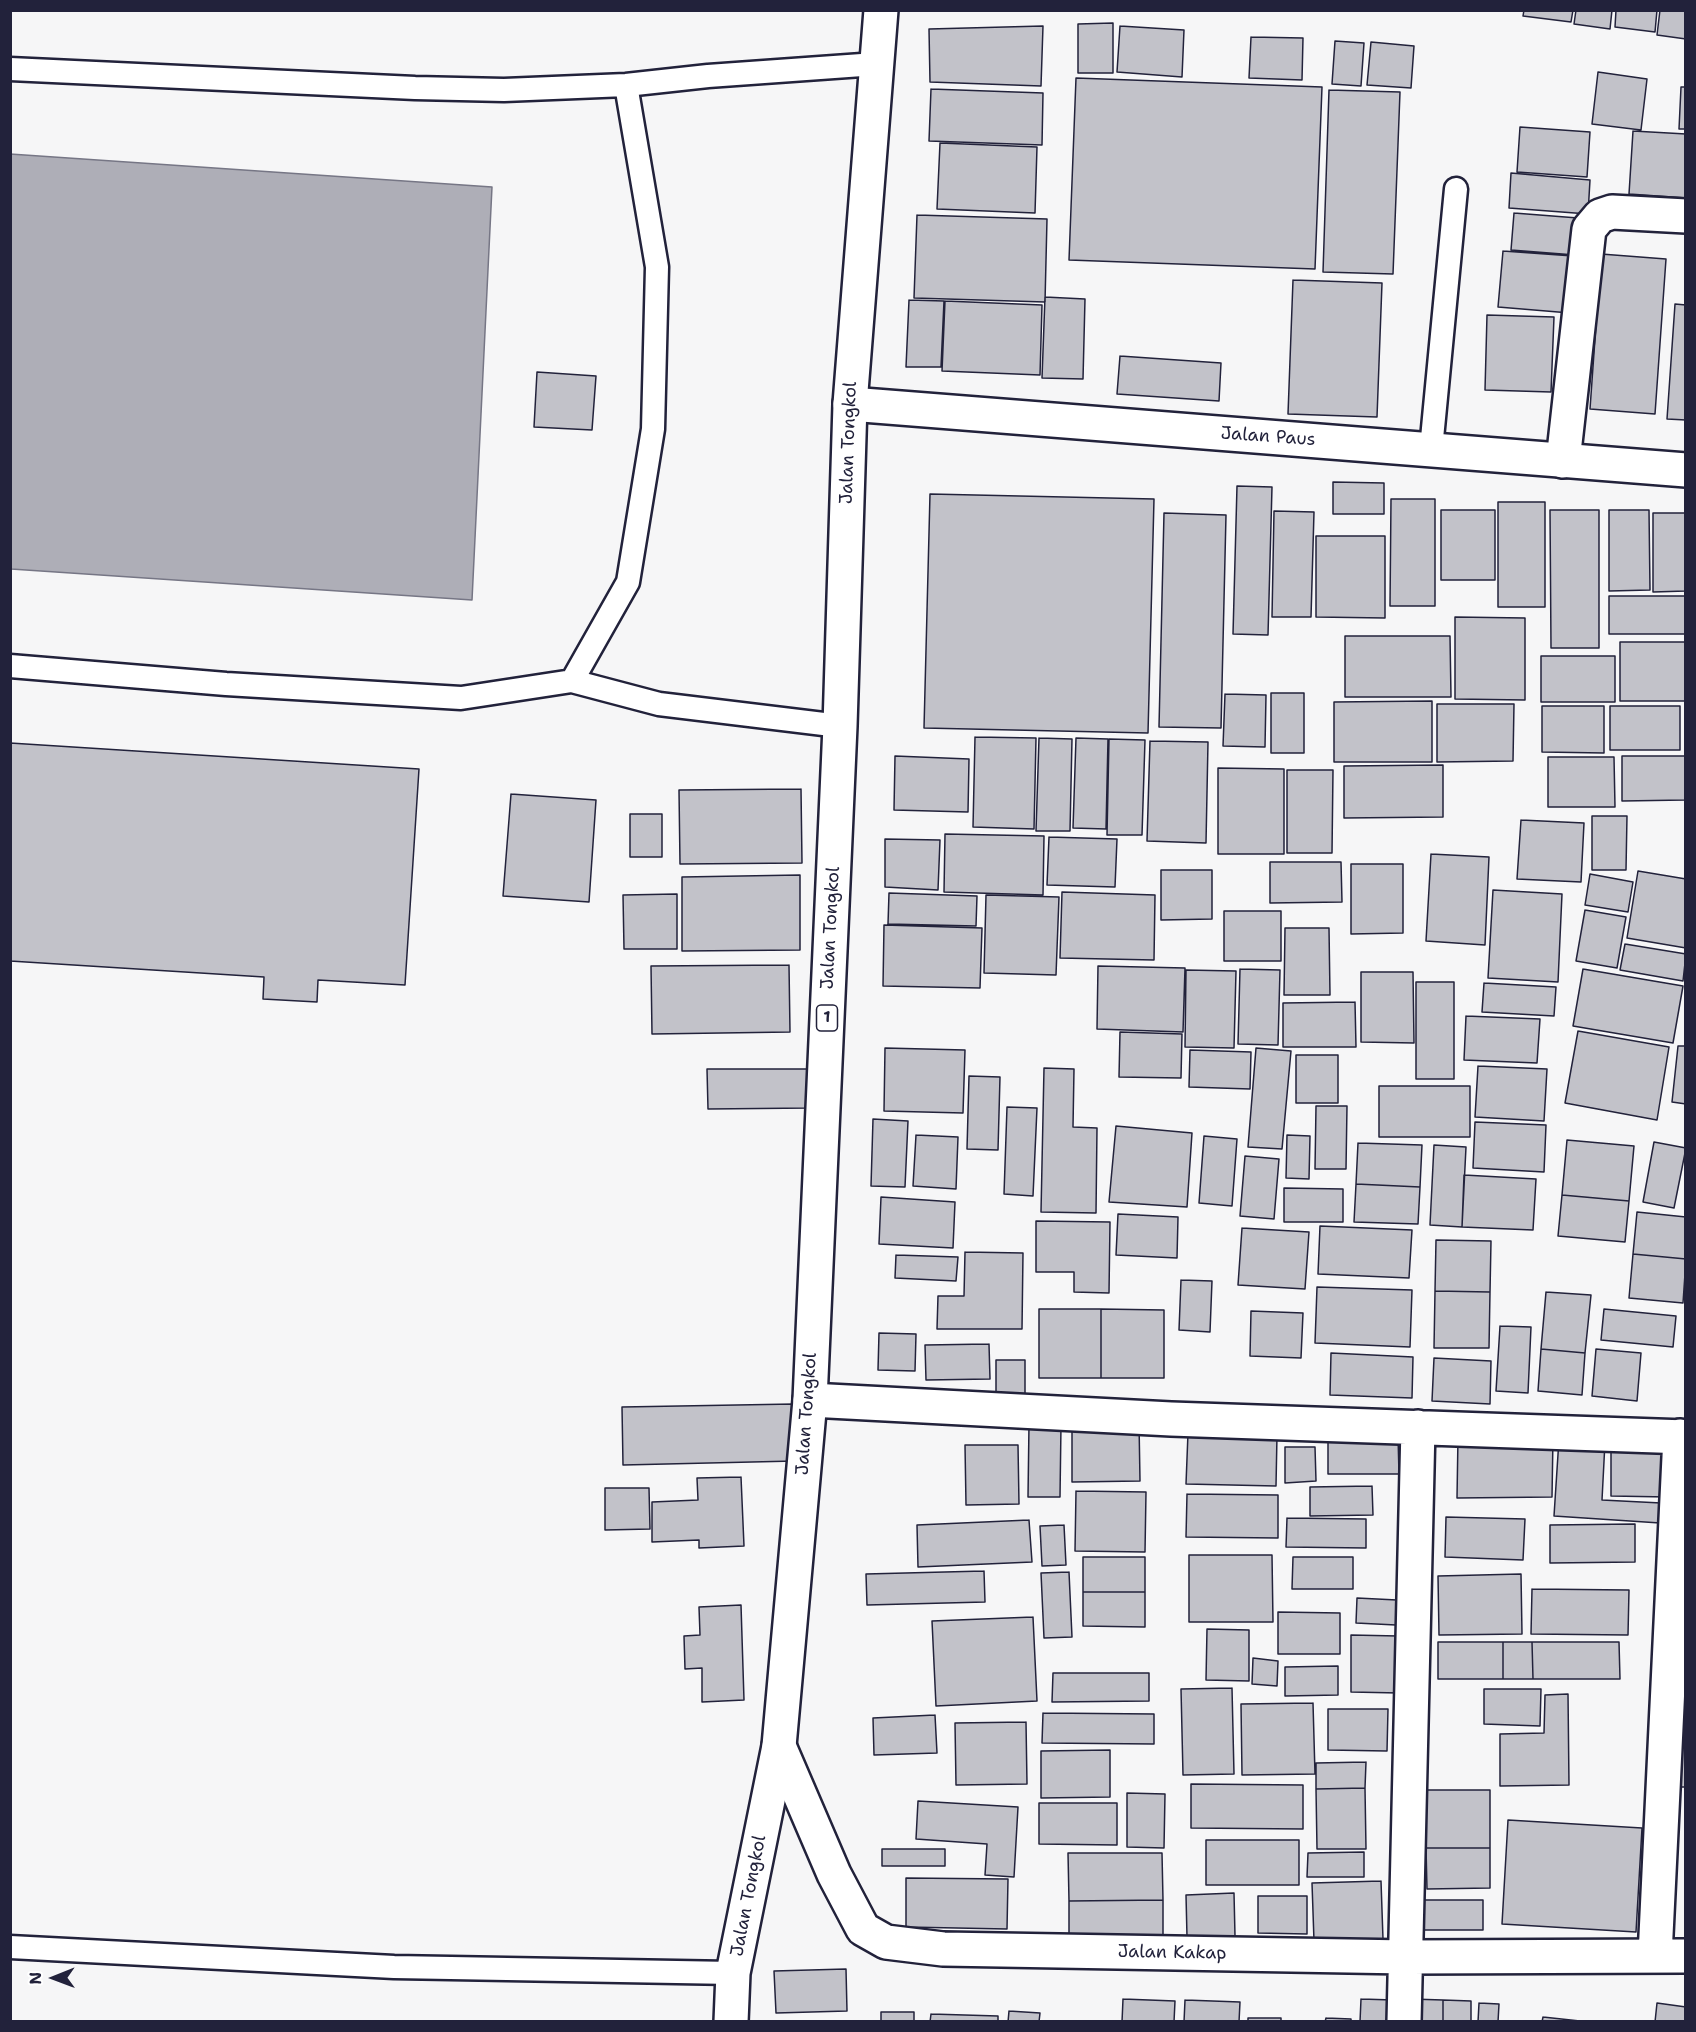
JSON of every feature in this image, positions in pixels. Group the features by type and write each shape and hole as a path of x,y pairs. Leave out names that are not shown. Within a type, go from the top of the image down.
{"main road":[{"name":"Jalan Tongkol","path":"731,2022 733,1974 779,1746 810,1400 840,726 850,404 880,10"},
{"path":"1563,461 1588,229 1600,216 1612,212 1686,216"},
{"name":"Jalan Paus","path":"850,404 1686,470"},
{"path":"810,1400 1171,1419 1683,1437 1670,1956"},
{"path":"1404,2022 1418,1427"},
{"name":"Jalan Kakap","path":"779,1746 834,1874 863,1929 886,1942 943,1949 1407,1957 1670,1956"}],"lane":[{"path":"10,69 504,90 626,86 708,76 876,64"},
{"path":"572,681 628,582 653,429 657,267 626,86"},
{"path":"1431,449 1456,189"},
{"path":"10,666 226,684 461,698 572,681 659,704 840,726"},
{"path":"10,1947 394,1967 733,1974"}],"shaded area":[{"path":"10,154 492,187 472,600 11,569"}],"building":[{"path":"1524,10 1573,10 1571,22 1523,16"},
{"path":"1576,10 1612,10 1610,29 1574,24"},
{"path":"1616,10 1657,10 1655,32 1615,27"},
{"path":"1660,10 1686,10 1686,39 1657,35"},
{"path":"1113,23 1113,73 1078,73 1078,24"},
{"path":"1043,26 1041,86 930,82 929,29"},
{"path":"1120,26 1184,30 1182,77 1117,72"},
{"path":"1251,37 1303,38 1302,80 1249,78"},
{"path":"1335,41 1364,43 1361,86 1332,84"},
{"path":"1371,42 1414,46 1411,88 1367,85"},
{"path":"1598,72 1647,79 1641,130 1592,124"},
{"path":"1076,78 1322,87 1315,269 1069,260"},
{"path":"1681,87 1686,87 1686,129 1679,129"},
{"path":"931,89 1043,93 1042,145 929,141"},
{"path":"1329,90 1400,92 1393,274 1323,272"},
{"path":"1520,127 1590,132 1587,177 1517,172"},
{"path":"1633,131 1686,134 1686,198 1629,194"},
{"path":"940,143 1037,147 1035,213 937,209"},
{"path":"1511,173 1590,180 1588,214 1509,208"},
{"path":"1514,213 1578,218 1575,255 1511,250"},
{"path":"917,215 1047,219 1045,302 914,298"},
{"path":"1503,251 1573,256 1570,313 1498,307"},
{"path":"1601,254 1666,259 1655,414 1590,409"},
{"path":"1293,280 1382,283 1377,417 1288,414"},
{"path":"1045,297 1085,299 1083,379 1042,378"},
{"path":"909,300 944,301 941,367 906,367"},
{"path":"945,301 1042,305 1040,375 942,371"},
{"path":"1675,304 1686,305 1686,420 1667,419"},
{"path":"1487,315 1554,317 1551,392 1485,390"},
{"path":"1120,356 1221,363 1219,401 1117,394"},
{"path":"537,372 596,376 592,430 534,427"},
{"path":"1333,482 1384,483 1384,514 1333,514"},
{"path":"1237,486 1272,487 1268,635 1233,634"},
{"path":"930,494 1154,499 1148,733 924,728"},
{"path":"1391,499 1435,499 1435,606 1390,606"},
{"path":"1498,502 1545,502 1545,607 1498,607"},
{"path":"1441,510 1495,510 1495,580 1441,580"},
{"path":"1550,510 1599,510 1599,648 1551,648"},
{"path":"1609,510 1649,510 1650,590 1609,591"},
{"path":"1274,511 1314,512 1311,617 1272,617"},
{"path":"1164,513 1226,515 1221,728 1159,727"},
{"path":"1653,513 1686,513 1686,591 1653,592"},
{"path":"1316,536 1385,536 1385,618 1316,617"},
{"path":"1609,596 1686,596 1686,634 1609,634"},
{"path":"1455,617 1525,618 1525,700 1455,699"},
{"path":"1345,636 1450,636 1451,697 1345,697"},
{"path":"1620,642 1686,642 1685,701 1620,701"},
{"path":"1541,656 1615,656 1615,702 1541,702"},
{"path":"1271,693 1304,693 1304,753 1271,753"},
{"path":"1225,694 1266,695 1265,747 1223,746"},
{"path":"1432,701 1432,762 1334,762 1334,702"},
{"path":"1437,704 1514,704 1513,761 1437,762"},
{"path":"1542,706 1604,706 1604,753 1542,752"},
{"path":"1610,706 1680,706 1680,750 1610,750"},
{"path":"975,737 1036,738 1034,829 973,827"},
{"path":"1039,738 1072,739 1070,831 1036,831"},
{"path":"1076,738 1108,739 1106,829 1073,828"},
{"path":"1109,739 1145,740 1142,835 1107,835"},
{"path":"1150,741 1208,742 1206,843 1147,841"},
{"path":"10,743 419,769 405,985 318,980 317,1002 263,999 264,977 10,961"},
{"path":"895,756 969,759 968,812 894,810"},
{"path":"1622,756 1685,756 1685,800 1622,801"},
{"path":"1548,757 1614,757 1615,807 1548,807"},
{"path":"1443,765 1443,817 1344,818 1344,766"},
{"path":"1218,768 1284,769 1284,854 1218,854"},
{"path":"1287,770 1333,770 1332,853 1287,853"},
{"path":"801,789 802,863 680,864 679,790"},
{"path":"511,794 596,800 589,902 503,896"},
{"path":"630,814 662,814 662,857 630,857"},
{"path":"1592,816 1627,816 1626,870 1592,870"},
{"path":"1521,820 1584,823 1581,882 1517,879"},
{"path":"945,834 1044,836 1043,895 944,892"},
{"path":"1049,837 1117,839 1115,887 1047,885"},
{"path":"885,839 940,840 938,890 885,887"},
{"path":"1431,854 1489,857 1485,945 1426,941"},
{"path":"1270,862 1341,862 1342,902 1270,903"},
{"path":"1351,864 1403,864 1403,933 1351,934"},
{"path":"1161,870 1212,870 1212,919 1161,920"},
{"path":"1638,871 1686,879 1686,948 1627,938"},
{"path":"1590,874 1633,882 1628,912 1585,905"},
{"path":"800,875 800,950 682,951 682,877"},
{"path":"1493,890 1562,894 1558,982 1488,978"},
{"path":"1062,892 1155,895 1154,960 1060,958"},
{"path":"889,893 977,896 976,926 888,924"},
{"path":"677,894 677,949 624,949 623,895"},
{"path":"986,895 1059,897 1056,975 984,973"},
{"path":"1585,910 1626,917 1617,968 1576,961"},
{"path":"1224,911 1281,911 1281,961 1224,961"},
{"path":"884,925 982,928 980,988 883,986"},
{"path":"1285,928 1329,928 1330,995 1284,995"},
{"path":"1625,944 1686,954 1683,981 1620,970"},
{"path":"789,965 790,1032 652,1034 651,966"},
{"path":"1098,966 1185,968 1183,1032 1097,1029"},
{"path":"1240,969 1280,970 1278,1045 1238,1044"},
{"path":"1583,969 1683,986 1673,1043 1573,1026"},
{"path":"1186,970 1236,971 1234,1048 1185,1047"},
{"path":"1361,972 1413,972 1414,1043 1361,1042"},
{"path":"1416,982 1454,982 1454,1079 1416,1079"},
{"path":"1484,983 1556,987 1554,1016 1482,1012"},
{"path":"1355,1002 1356,1047 1283,1047 1283,1003"},
{"path":"1466,1016 1540,1019 1537,1063 1464,1060"},
{"path":"1578,1031 1669,1047 1657,1120 1565,1103"},
{"path":"1120,1032 1182,1034 1181,1078 1119,1077"},
{"path":"1678,1046 1686,1046 1686,1104 1672,1102"},
{"path":"885,1048 965,1050 963,1113 884,1111"},
{"path":"1256,1048 1291,1051 1282,1149 1248,1147"},
{"path":"1190,1050 1251,1052 1250,1089 1189,1087"},
{"path":"1296,1055 1338,1055 1338,1103 1296,1103"},
{"path":"1478,1066 1547,1069 1544,1121 1475,1117"},
{"path":"1044,1068 1074,1069 1073,1127 1097,1128 1096,1213 1041,1212"},
{"path":"707,1069 810,1069 810,1108 708,1109"},
{"path":"969,1076 1000,1077 998,1150 967,1149"},
{"path":"1379,1086 1470,1086 1470,1137 1379,1137"},
{"path":"1316,1106 1347,1106 1346,1169 1315,1169"},
{"path":"1007,1107 1037,1108 1033,1196 1004,1194"},
{"path":"873,1119 908,1121 905,1187 871,1186"},
{"path":"1475,1122 1546,1125 1544,1172 1473,1168"},
{"path":"1116,1126 1192,1133 1187,1207 1109,1202"},
{"path":"916,1135 958,1137 956,1189 913,1186"},
{"path":"1287,1135 1310,1136 1309,1179 1286,1178"},
{"path":"1204,1136 1237,1139 1232,1206 1199,1203"},
{"path":"1567,1140 1634,1146 1629,1201 1562,1195"},
{"path":"1654,1142 1686,1148 1674,1208 1643,1202"},
{"path":"1358,1143 1422,1145 1420,1187 1356,1184"},
{"path":"1434,1145 1466,1147 1462,1227 1430,1225"},
{"path":"1245,1156 1279,1159 1274,1219 1240,1216"},
{"path":"1464,1175 1536,1179 1533,1230 1462,1227"},
{"path":"1356,1184 1420,1187 1418,1224 1354,1222"},
{"path":"1284,1188 1343,1189 1343,1222 1284,1222"},
{"path":"1562,1195 1629,1201 1625,1242 1558,1236"},
{"path":"881,1197 955,1202 953,1248 879,1244"},
{"path":"1637,1212 1686,1217 1686,1259 1633,1254"},
{"path":"1118,1214 1178,1217 1177,1258 1116,1255"},
{"path":"1036,1221 1110,1222 1109,1293 1074,1292 1074,1272 1036,1272"},
{"path":"1320,1226 1412,1230 1409,1278 1318,1274"},
{"path":"1242,1228 1309,1232 1305,1289 1238,1285"},
{"path":"1436,1240 1491,1241 1490,1292 1435,1291"},
{"path":"965,1252 1023,1253 1022,1329 937,1329 938,1296 964,1296"},
{"path":"1633,1254 1686,1259 1683,1303 1629,1298"},
{"path":"896,1255 958,1257 956,1281 895,1278"},
{"path":"1181,1280 1212,1281 1210,1332 1179,1330"},
{"path":"1317,1287 1412,1290 1410,1347 1315,1343"},
{"path":"1435,1291 1490,1292 1489,1348 1434,1348"},
{"path":"1546,1292 1591,1295 1585,1353 1541,1349"},
{"path":"1039,1309 1101,1309 1101,1378 1039,1378"},
{"path":"1101,1309 1164,1310 1164,1378 1101,1378"},
{"path":"1604,1309 1676,1316 1673,1347 1601,1340"},
{"path":"1251,1311 1303,1313 1301,1358 1250,1356"},
{"path":"1500,1326 1531,1327 1528,1393 1496,1391"},
{"path":"879,1333 916,1334 915,1371 878,1370"},
{"path":"989,1344 990,1379 926,1380 925,1345"},
{"path":"1541,1349 1585,1353 1582,1395 1538,1391"},
{"path":"1596,1349 1641,1353 1637,1401 1592,1396"},
{"path":"1331,1353 1413,1357 1412,1398 1330,1395"},
{"path":"1434,1358 1491,1361 1490,1404 1432,1401"},
{"path":"996,1360 1025,1360 1025,1394 996,1394"},
{"path":"794,1404 795,1461 623,1465 622,1407"},
{"path":"1139,1422 1140,1481 1072,1482 1072,1423"},
{"path":"1029,1424 1061,1425 1060,1497 1028,1497"},
{"path":"1188,1433 1277,1435 1276,1486 1186,1484"},
{"path":"1398,1436 1399,1474 1328,1474 1328,1437"},
{"path":"1458,1437 1553,1437 1552,1497 1457,1498"},
{"path":"1559,1439 1605,1442 1602,1500 1661,1503 1660,1523 1554,1516"},
{"path":"1611,1440 1669,1440 1668,1497 1611,1496"},
{"path":"965,1445 1018,1445 1019,1504 966,1505"},
{"path":"1285,1447 1315,1447 1316,1481 1285,1483"},
{"path":"741,1477 744,1546 699,1548 699,1540 652,1542 652,1502 698,1500 697,1478"},
{"path":"1372,1486 1373,1515 1310,1516 1310,1487"},
{"path":"605,1488 649,1488 650,1529 605,1530"},
{"path":"1076,1491 1146,1492 1145,1552 1075,1551"},
{"path":"1187,1494 1278,1495 1278,1538 1186,1537"},
{"path":"1446,1517 1525,1519 1523,1560 1445,1557"},
{"path":"1287,1518 1366,1519 1366,1548 1286,1547"},
{"path":"1029,1520 1032,1562 918,1567 917,1525"},
{"path":"1635,1524 1635,1562 1550,1563 1550,1525"},
{"path":"1064,1525 1066,1565 1042,1566 1040,1526"},
{"path":"1189,1555 1272,1555 1273,1622 1189,1622"},
{"path":"1083,1557 1145,1557 1145,1592 1083,1592"},
{"path":"1293,1557 1353,1557 1353,1589 1292,1589"},
{"path":"984,1571 985,1602 867,1605 866,1574"},
{"path":"1069,1572 1072,1637 1044,1638 1041,1573"},
{"path":"1521,1574 1522,1634 1439,1635 1438,1576"},
{"path":"1532,1589 1629,1590 1628,1635 1531,1634"},
{"path":"1083,1592 1145,1592 1145,1627 1083,1626"},
{"path":"1357,1598 1397,1600 1396,1625 1356,1623"},
{"path":"741,1605 744,1700 702,1702 702,1668 685,1669 684,1636 700,1635 699,1607"},
{"path":"1278,1612 1340,1613 1340,1654 1278,1654"},
{"path":"1033,1617 1037,1701 936,1706 932,1621"},
{"path":"1207,1629 1249,1630 1249,1681 1206,1680"},
{"path":"1351,1635 1398,1636 1399,1693 1351,1692"},
{"path":"1438,1642 1503,1642 1503,1679 1438,1679"},
{"path":"1503,1642 1532,1642 1533,1679 1503,1679"},
{"path":"1532,1642 1619,1642 1620,1679 1533,1679"},
{"path":"1253,1658 1278,1661 1277,1686 1252,1684"},
{"path":"1338,1666 1338,1695 1285,1696 1285,1667"},
{"path":"1053,1673 1149,1673 1149,1701 1052,1702"},
{"path":"1232,1688 1234,1774 1183,1775 1181,1689"},
{"path":"1484,1689 1541,1689 1540,1726 1484,1724"},
{"path":"1568,1694 1569,1785 1500,1786 1500,1734 1544,1733 1545,1695"},
{"path":"1313,1703 1315,1774 1242,1775 1241,1704"},
{"path":"1328,1709 1388,1709 1387,1751 1328,1750"},
{"path":"1043,1713 1154,1714 1154,1744 1042,1743"},
{"path":"935,1715 937,1753 874,1755 873,1718"},
{"path":"1026,1722 1027,1784 956,1785 955,1723"},
{"path":"1680,1745 1686,1745 1686,1787 1678,1787"},
{"path":"1110,1750 1110,1797 1041,1798 1041,1751"},
{"path":"1366,1762 1365,1788 1316,1789 1316,1763"},
{"path":"1191,1784 1303,1785 1303,1829 1191,1828"},
{"path":"1365,1788 1366,1849 1317,1849 1316,1789"},
{"path":"1426,1790 1490,1790 1490,1848 1426,1848"},
{"path":"1127,1793 1165,1794 1164,1848 1127,1847"},
{"path":"918,1801 1018,1807 1014,1877 985,1875 987,1844 916,1839"},
{"path":"1039,1803 1117,1803 1117,1845 1039,1844"},
{"path":"1508,1820 1642,1828 1636,1932 1502,1924"},
{"path":"1206,1840 1299,1840 1299,1885 1206,1885"},
{"path":"1426,1848 1490,1848 1490,1888 1427,1889"},
{"path":"882,1849 945,1849 945,1866 882,1866"},
{"path":"1364,1852 1364,1877 1307,1877 1308,1853"},
{"path":"1068,1853 1162,1853 1163,1900 1069,1901"},
{"path":"906,1878 1008,1879 1007,1929 906,1927"},
{"path":"1381,1881 1383,1939 1314,1941 1312,1883"},
{"path":"1234,1893 1235,1936 1187,1937 1186,1895"},
{"path":"1258,1896 1307,1896 1307,1934 1258,1933"},
{"path":"1163,1900 1163,1943 1069,1943 1069,1901"},
{"path":"1423,1900 1483,1900 1483,1930 1423,1930"},
{"path":"846,1969 847,2011 776,2013 774,1971"},
{"path":"1123,1999 1175,2001 1174,2022 1122,2022"},
{"path":"1361,1999 1393,2000 1392,2022 1360,2022"},
{"path":"1411,1999 1443,2000 1443,2022 1410,2022"},
{"path":"1185,2000 1240,2002 1239,2022 1184,2022"},
{"path":"1443,2000 1471,2001 1471,2022 1443,2022"},
{"path":"1479,2003 1499,2004 1498,2022 1478,2022"},
{"path":"1657,2003 1686,2007 1686,2022 1655,2022"},
{"path":"1009,2011 1040,2013 1039,2022 1008,2022"},
{"path":"881,2012 914,2012 914,2022 881,2022"},
{"path":"931,2014 998,2016 998,2022 930,2022"},
{"path":"1543,2017 1580,2021 1580,2022 1542,2022"},
{"path":"1248,2018 1281,2018 1281,2022 1248,2022"},
{"path":"1326,2018 1351,2019 1351,2022 1325,2022"}]}
